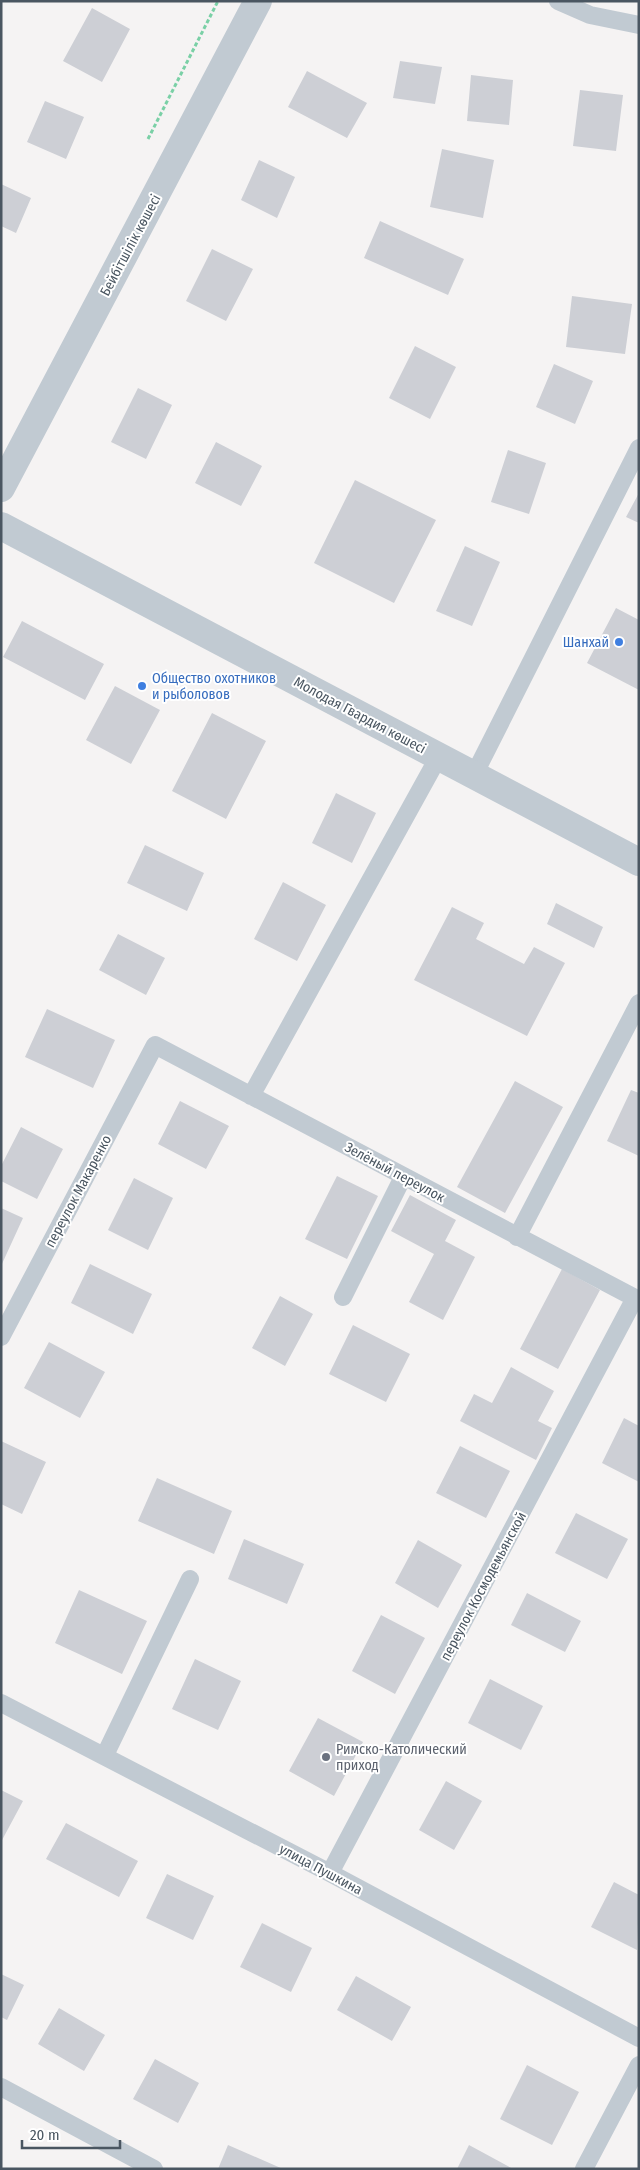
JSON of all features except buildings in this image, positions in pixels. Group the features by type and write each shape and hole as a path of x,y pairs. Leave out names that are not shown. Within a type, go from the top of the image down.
{"street":[{"name":"Бейбітшілік көшесі","path":"1,488 258,1"},
{"name":"Молодая Гвардия көшесі","path":"1,526 639,862"}],"lane":[{"path":"558,1 590,15 639,25"},
{"path":"474,775 639,448"},
{"path":"251,1096 438,756"},
{"path":"517,1237 639,1004"},
{"name":"Зелёный переулок","path":"155,1045 635,1298"},
{"name":"переулок Макаренко","path":"1,1337 155,1045"},
{"path":"343,1297 403,1177"},
{"name":"переулок Космодемьянской","path":"330,1873 635,1298"},
{"path":"105,1755 190,1579"},
{"name":"улица Пушкина","path":"1,1703 105,1755 330,1873 639,2038"},
{"path":"584,2169 639,2065"},
{"path":"1,2087 154,2169"}],"place":[{"name":"Шанхай","path":"619,642"},
{"name":"Общество охотников и рыболовов","path":"142,686"},
{"name":"Римско-Католический приход","path":"326,1757"}]}
